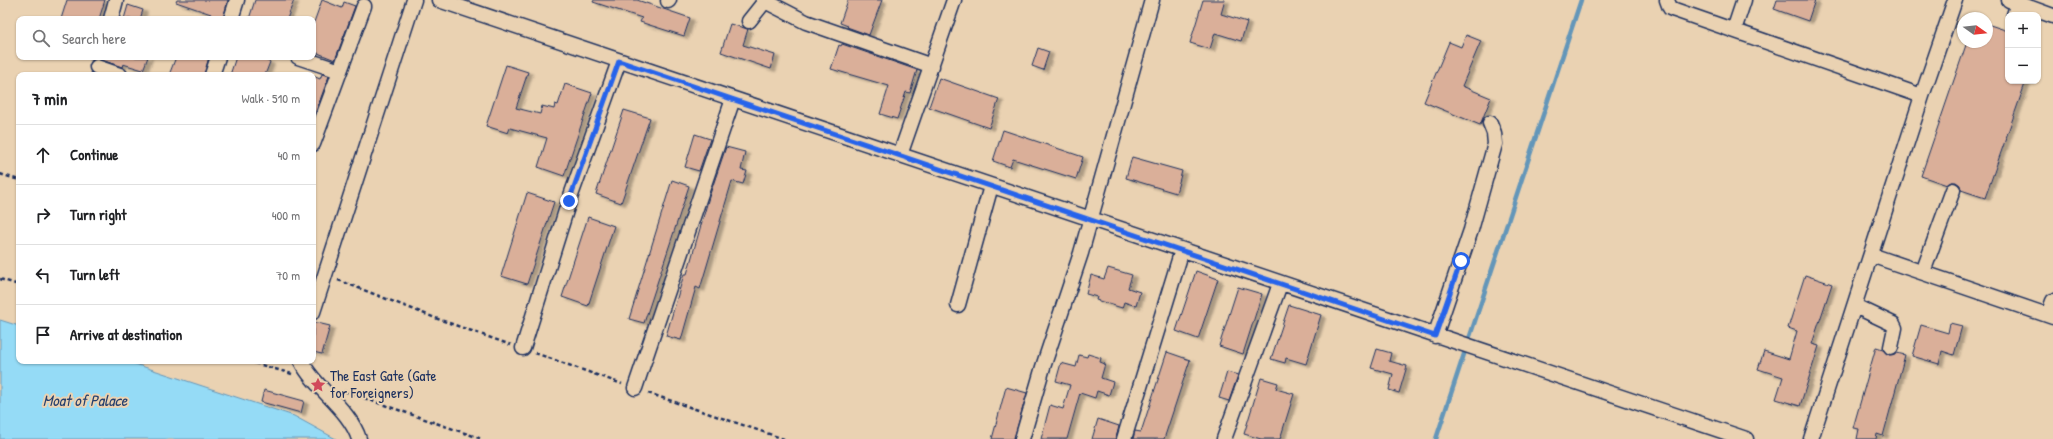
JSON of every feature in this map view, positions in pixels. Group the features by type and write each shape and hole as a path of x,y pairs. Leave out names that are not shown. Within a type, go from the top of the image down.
{"street":[{"path":"112,16 116,0"},
{"path":"232,16 237,0"},
{"path":"316,302 414,0"},
{"path":"439,0 1280,284 1746,439"},
{"path":"900,155 954,0"},
{"path":"1022,439 1043,367 1081,253 1089,219 1152,0"},
{"path":"1667,0 1670,8 1675,10 1922,96"},
{"path":"1734,30 1744,0"},
{"path":"1811,439 1922,96 1955,0"},
{"path":"749,21 772,2 806,22 932,66"},
{"path":"316,134 364,6"},
{"path":"2013,6 2053,16"},
{"path":"213,72 217,60"},
{"path":"307,60 340,71"},
{"path":"523,348 569,201 619,61"},
{"path":"97,66 112,72"},
{"path":"635,388 733,99"},
{"path":"1435,336 1477,209 1495,144 1494,133 1490,123"},
{"path":"958,305 991,186"},
{"path":"1923,272 1953,190"},
{"path":"1124,439 1182,250"},
{"path":"1871,255 2050,316 2053,301"},
{"path":"1224,439 1280,284"},
{"path":"1854,306 1893,324 1895,328 1890,348"},
{"path":"303,364 314,380 343,412 359,439"}],"path":[{"path":"0,174 16,179"},
{"path":"324,276 580,370 784,439"},
{"path":"0,279 16,284"},
{"path":"258,364 314,380"},
{"path":"336,388 403,413 482,439"}],"water":[{"name":"Moat of Palace","path":"0,320 16,325 16,364 135,364 294,416 336,439 0,439"}],"building":[{"path":"67,0 105,0 100,16 62,16"},
{"path":"177,0 228,0 224,16 210,16 211,14 176,2"},
{"path":"255,0 294,0 288,16 250,16"},
{"path":"322,0 342,8 344,2 355,6 335,60 316,52 316,17"},
{"path":"594,0 637,0 690,18 684,36 640,22 642,18 593,2"},
{"path":"848,0 882,0 869,35 840,23"},
{"path":"1203,0 1225,0 1221,14 1247,22 1241,41 1215,33 1210,49 1190,43"},
{"path":"1777,0 1815,0 1808,21 1774,9"},
{"path":"128,5 143,10 141,16 125,16"},
{"path":"730,24 748,29 743,45 775,55 771,69 721,52"},
{"path":"1993,26 2005,30 2005,84 2025,84 1985,198 1961,190 1960,185 1956,182 1951,182 1947,185 1921,176 1965,48 1993,48"},
{"path":"1466,35 1481,41 1462,86 1491,98 1480,125 1424,102 1449,42 1461,47"},
{"path":"842,44 917,70 910,93 906,92 897,119 880,114 889,86 831,69 839,45 841,46"},
{"path":"1038,48 1049,52 1043,70 1032,66"},
{"path":"102,60 147,60 143,70 123,64 122,67"},
{"path":"175,60 208,60 205,72 170,72"},
{"path":"235,60 265,60 270,62 266,72 231,72"},
{"path":"506,65 528,72 516,108 540,114 542,106 554,109 555,104 558,105 565,84 592,93 564,176 538,167 547,138 510,128 508,133 486,126"},
{"path":"322,74 329,76 316,111 316,77 320,79"},
{"path":"939,78 999,99 989,128 929,107"},
{"path":"624,110 650,118 621,203 596,194"},
{"path":"1003,130 1083,157 1076,179 1013,159 1010,167 993,161"},
{"path":"695,134 710,139 699,171 685,167"},
{"path":"726,147 745,152 741,170 747,171 743,184 732,181 700,289 696,287 681,340 666,336 684,274 687,274 709,197"},
{"path":"1132,157 1182,171 1176,193 1126,178"},
{"path":"672,180 689,186 644,323 629,319"},
{"path":"527,193 554,202 527,284 501,276"},
{"path":"588,217 614,226 588,306 562,297"},
{"path":"1108,268 1132,275 1128,288 1140,292 1136,306 1124,302 1122,308 1096,300 1097,297 1086,294 1091,275 1104,279"},
{"path":"1196,271 1218,279 1198,339 1176,331"},
{"path":"1805,275 1832,284 1812,344 1819,346 1800,406 1776,399 1783,377 1758,369 1764,351 1789,359 1797,331 1788,328"},
{"path":"1238,287 1262,294 1243,354 1219,346"},
{"path":"1289,305 1321,315 1306,364 1286,358 1285,363 1271,359"},
{"path":"316,323 330,326 322,354 316,353"},
{"path":"1950,323 1962,326 1954,355 1942,351 1939,364 1912,356 1921,325 1948,333"},
{"path":"1876,347 1883,349 1889,355 1897,353 1905,355 1883,436 1877,434 1876,439 1857,439 1859,429 1853,428"},
{"path":"1377,349 1391,353 1389,361 1407,366 1399,393 1389,390 1393,374 1371,368"},
{"path":"1167,352 1190,360 1164,439 1133,439 1135,431 1141,432"},
{"path":"1088,354 1101,358 1100,362 1105,364 1101,378 1113,382 1109,395 1097,391 1095,398 1080,393 1067,439 1041,439 1050,405 1063,409 1070,385 1056,381 1061,363 1076,367 1079,355 1087,357"},
{"path":"1227,372 1238,375 1229,401 1219,398"},
{"path":"1261,378 1278,383 1276,389 1294,394 1280,439 1261,439 1244,434"},
{"path":"1006,387 1027,393 1014,439 992,439"},
{"path":"264,390 304,401 301,413 261,402"},
{"path":"1098,419 1119,426 1116,439 1092,439"}],"waterway":[{"path":"1436,439 1581,0"}],"place":[{"name":"The East Gate (Gate for Foreigners)","path":"318,385"}],"route":[{"path":"569,201 619,61 1435,336 1461,261"}]}
